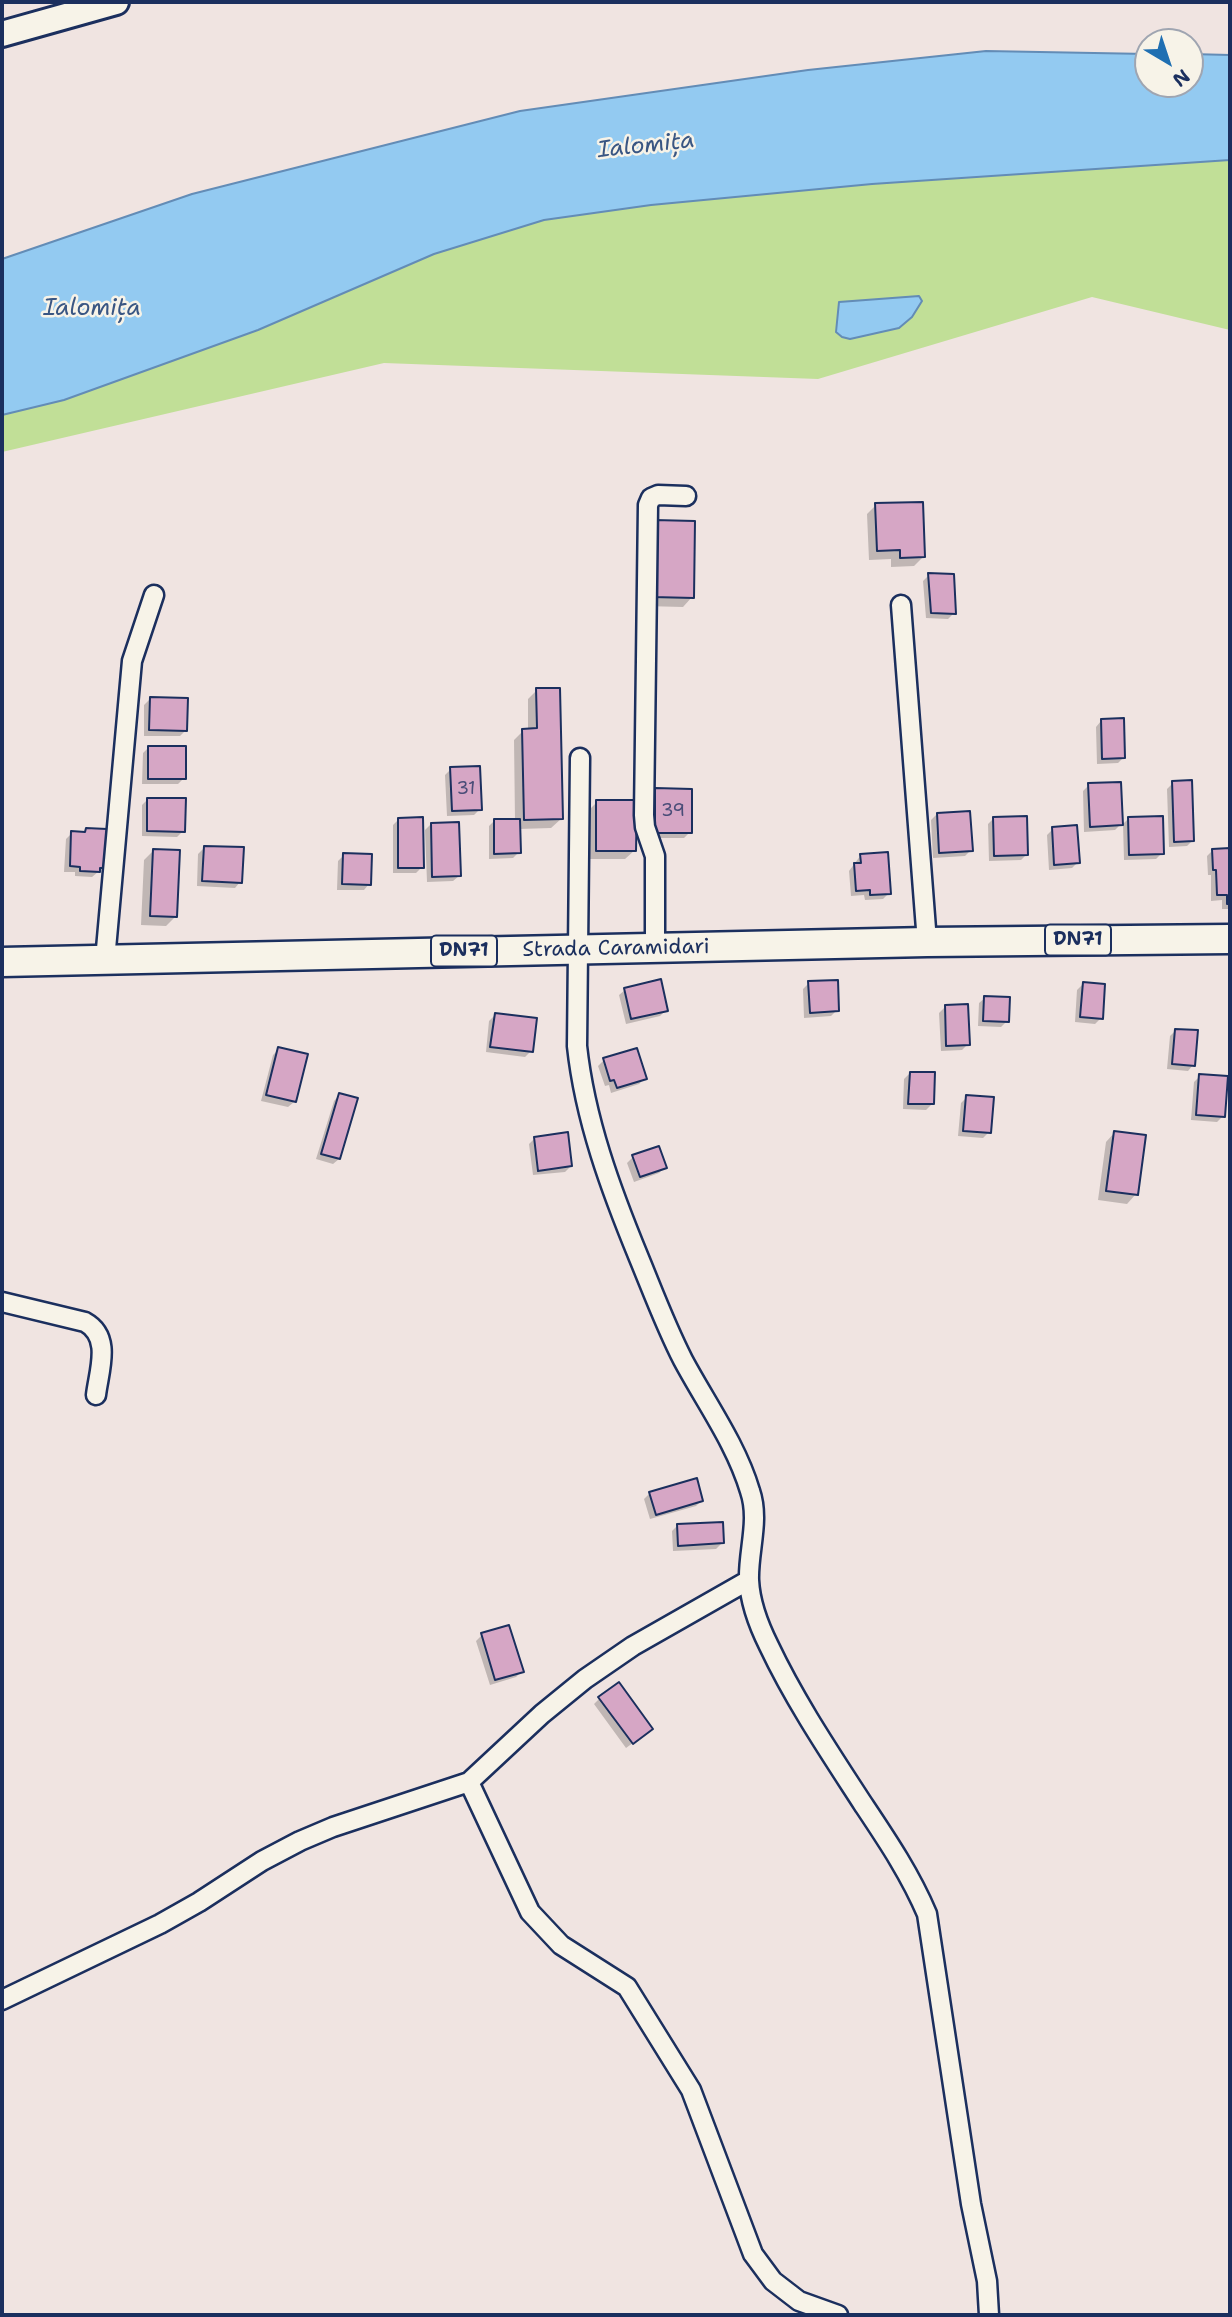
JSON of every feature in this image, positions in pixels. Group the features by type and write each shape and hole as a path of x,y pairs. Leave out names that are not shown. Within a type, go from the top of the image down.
{"main road":[{"path":"2,34 116,2"},
{"name":"Strada Caramidari","path":"2,962 927,942 1230,939"}],"street":[{"path":"655,948 655,856 645,827 644,815 648,505 657,495 686,496"},
{"path":"105,960 132,661 154,595"},
{"path":"901,605 927,942"},
{"path":"580,758 576,1046 580,1080 589,1115 602,1162 657,1304 683,1359 740,1462 752,1495 754,1532 750,1580 756,1614 769,1646 815,1731 915,1885 927,1914 971,2204 987,2281 989,2315"},
{"path":"2,1302 92,1326 101,1340 102,1350 96,1395"},
{"path":"2,2000 160,1924 262,1861 300,1841 333,1827 469,1782 542,1714 585,1679 634,1646 750,1580"},
{"path":"469,1782 530,1912 561,1945 627,1987 691,2090 752,2254 773,2281 799,2301 838,2315"}],"green space":[{"path":"1230,160 1230,330 1092,297 818,379 384,363 2,452 2,415 64,400 258,330 434,254 544,220 651,205 872,184"}],"water":[{"name":"Ialomița","path":"986,51 1134,54 1134,98 1204,98 1204,54 1230,55 1230,160 872,184 651,205 544,220 434,254 258,330 64,400 2,415 2,259 192,194 520,111 808,70"},
{"path":"919,296 922,301 912,317 899,328 850,339 836,332 839,302"}],"building":[{"path":"923,502 925,557 900,558 900,550 877,551 875,503"},
{"path":"654,520 695,521 694,598 652,597"},
{"path":"928,573 954,574 956,614 931,613"},
{"path":"536,688 560,688 563,819 524,820 522,729 537,728"},
{"path":"150,697 188,698 187,731 149,730"},
{"path":"1124,718 1125,758 1102,759 1101,719"},
{"path":"148,746 186,746 186,779 148,779"},
{"path":"480,766 482,810 452,811 450,767"},
{"path":"1192,780 1194,841 1174,842 1172,781"},
{"path":"1121,782 1123,825 1090,827 1088,783"},
{"path":"655,788 692,789 692,833 655,833"},
{"path":"147,798 186,798 185,832 147,831"},
{"path":"596,800 637,800 636,851 596,851"},
{"path":"970,811 973,851 939,853 937,813"},
{"path":"1027,816 1028,855 994,856 993,817"},
{"path":"1163,816 1164,854 1129,855 1128,817"},
{"path":"423,817 424,868 398,868 398,818"},
{"path":"494,819 520,819 521,853 494,854"},
{"path":"459,822 461,876 432,877 431,823"},
{"path":"1077,825 1080,863 1054,865 1052,827"},
{"path":"86,828 107,829 105,868 100,868 100,872 80,871 80,867 70,866 71,831 85,832"},
{"path":"204,846 244,847 242,883 202,881"},
{"path":"1230,848 1230,904 1227,904 1227,895 1217,895 1212,849"},
{"path":"153,849 180,850 177,917 150,916"},
{"path":"888,852 891,894 870,895 870,890 856,891 854,863 861,863 860,854"},
{"path":"343,853 372,854 371,885 342,884"},
{"path":"661,979 668,1011 631,1019 624,988"},
{"path":"838,980 839,1011 810,1013 808,981"},
{"path":"1083,982 1105,984 1103,1019 1080,1017"},
{"path":"984,996 1010,997 1009,1022 983,1021"},
{"path":"968,1004 970,1045 946,1046 945,1005"},
{"path":"495,1013 537,1018 533,1052 490,1047"},
{"path":"1175,1029 1198,1030 1195,1066 1172,1064"},
{"path":"278,1047 308,1054 296,1102 266,1095"},
{"path":"637,1048 647,1079 617,1088 614,1080 610,1081 603,1058"},
{"path":"910,1072 935,1072 934,1104 908,1104"},
{"path":"1199,1074 1228,1076 1225,1117 1196,1115"},
{"path":"339,1093 358,1098 340,1159 321,1154"},
{"path":"966,1095 994,1097 991,1133 963,1131"},
{"path":"1114,1131 1146,1135 1138,1195 1106,1191"},
{"path":"568,1132 572,1166 538,1171 534,1137"},
{"path":"659,1146 667,1168 640,1177 632,1155"},
{"path":"697,1478 703,1501 656,1515 649,1492"},
{"path":"723,1522 724,1543 678,1546 677,1524"},
{"path":"509,1625 524,1672 495,1680 481,1633"},
{"path":"619,1682 653,1729 633,1744 598,1697"}]}
